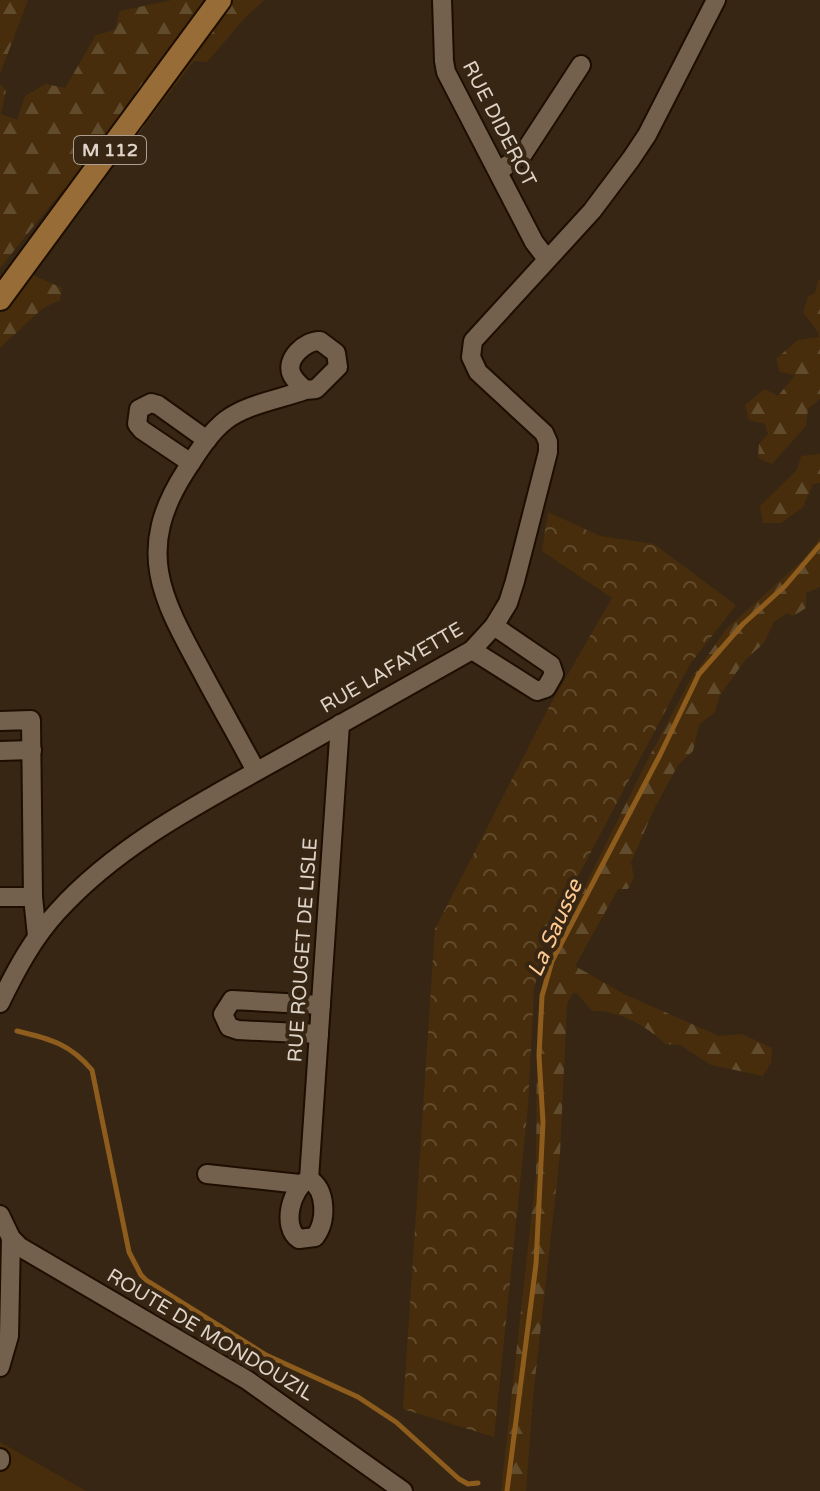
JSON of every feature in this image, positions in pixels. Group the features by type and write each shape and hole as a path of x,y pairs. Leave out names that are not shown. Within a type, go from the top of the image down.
{"main road":[{"name":"M 112","path":"0,299 220,0"}],"street":[{"name":"RUE DIDEROT","path":"442,0 446,72 534,242 547,259"},
{"name":"RUE LAFAYETTE","path":"0,1003 37,936 78,891 132,848 181,813 472,650 494,626 508,603 524,553 548,442 544,433 478,372 471,349 477,334 592,211 631,159 647,135 716,0"},
{"path":"499,171 523,154 581,65"},
{"path":"256,771 171,615 158,575 158,538 162,518 177,484 207,440 227,419 305,390"},
{"path":"191,463 142,430 137,424 139,409 151,403 158,405 207,440"},
{"path":"472,650 537,691 546,688 554,674 551,665 494,626"},
{"path":"0,721 31,720 33,897 37,936"},
{"name":"RUE ROUGET DE LISLE","path":"207,1174 305,1181 319,1034 340,724"},
{"path":"0,751 32,750"},
{"path":"0,897 33,897"},
{"path":"319,1034 238,1030 229,1027 223,1014 232,1000 321,1005"},
{"name":"ROUTE DE MONDOUZIL","path":"0,1215 11,1238 34,1255 247,1380 403,1491"},
{"path":"0,1367 9,1336 11,1238"}],"green space":[{"path":"0,0 28,0 0,74"},
{"path":"172,0 264,0 207,62 194,61 102,181 88,167 62,191 0,268 0,84 6,91 1,114 17,120 25,96 46,84 65,88 96,35 115,30 120,11"},
{"path":"26,272 62,288 60,300 43,308 0,348 0,306"},
{"path":"820,280 820,399 808,409 806,426 772,464 758,458 759,444 768,434 765,424 749,420 745,405 765,389 778,396 795,375 780,372 776,359 798,340 819,337 803,312 808,297 815,293"},
{"path":"820,454 820,483 813,484 803,507 781,523 763,523 760,506 797,470 801,456"},
{"path":"548,512 600,536 654,544 736,605 690,664 545,939 534,989 528,1106 494,1437 403,1409 435,929 548,709 612,598 542,551"},
{"path":"820,538 820,587 806,593 806,608 793,616 787,613 774,622 764,643 746,659 720,695 715,712 699,725 693,751 678,765 654,809 631,863 634,877 628,889 618,889 575,966 624,994 719,1036 742,1034 772,1048 771,1063 763,1076 711,1065 680,1045 665,1044 632,1020 612,1013 592,1011 577,993 573,993 567,1004 560,1154 533,1397 526,1491 501,1491 536,1175 537,1027 545,967 689,682 727,628 802,561"},
{"path":"0,1442 86,1491 0,1491"}],"waterway":[{"name":"La Sausse","path":"507,1491 536,1264 543,1122 539,1056 542,996 552,961 699,674 743,624 785,586 820,545"},
{"path":"17,1031 59,1044 76,1054 92,1070 129,1252 146,1280 266,1355 358,1397 396,1422 459,1479 468,1484 478,1483"}]}
